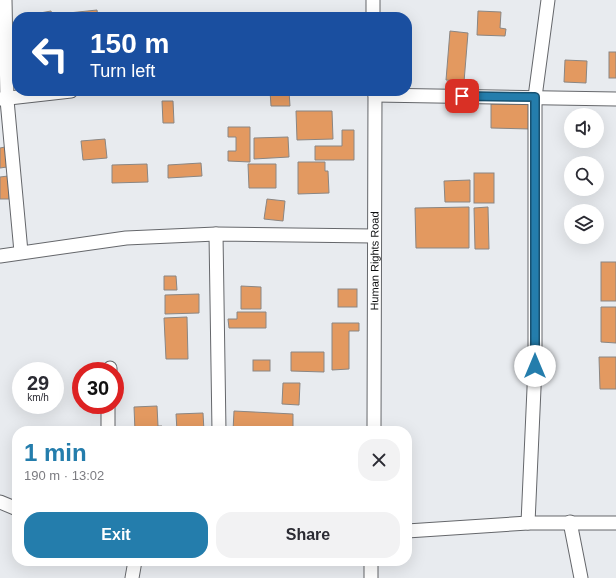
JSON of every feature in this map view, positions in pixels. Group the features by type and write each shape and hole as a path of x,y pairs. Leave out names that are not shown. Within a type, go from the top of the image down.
{"street":[{"path":"5,0 3,100 21,252"},
{"path":"373,0 373,12"},
{"path":"528,523 535,366 535,97 548,0"},
{"path":"412,94 616,99"},
{"path":"3,100 33,96"},
{"name":"Human Rights Road","path":"374,426 373,236 375,96"},
{"path":"216,234 219,426"},
{"path":"0,256 126,238 216,234 373,236"},
{"path":"108,414 108,426"},
{"path":"0,502 12,507"},
{"path":"570,522 580,578"},
{"path":"412,531 528,523 616,523"},
{"path":"132,578 134,566"},
{"path":"370,578 371,566"}],"building":[{"path":"97,10 97,12 78,12"},
{"path":"478,11 501,12 500,28 506,29 505,36 477,35"},
{"path":"450,31 468,33 464,82 446,80"},
{"path":"609,52 616,52 616,78 609,78"},
{"path":"565,60 587,61 586,83 564,82"},
{"path":"270,96 289,96 290,106 271,106"},
{"path":"162,101 173,101 174,123 163,123"},
{"path":"491,104 530,104 530,129 491,128"},
{"path":"296,111 332,111 333,139 297,140"},
{"path":"228,127 250,127 250,162 228,161 228,151 236,151 236,137 228,137"},
{"path":"342,130 354,130 354,160 315,160 315,146 342,146"},
{"path":"288,137 289,157 254,159 254,138"},
{"path":"105,139 107,158 83,160 81,141"},
{"path":"5,147 7,167 0,168 0,148"},
{"path":"298,162 325,162 325,171 328,171 329,193 298,194"},
{"path":"201,163 202,176 168,178 168,165"},
{"path":"147,164 148,182 112,183 112,165"},
{"path":"248,164 276,164 276,188 249,188"},
{"path":"474,173 494,173 494,203 474,203"},
{"path":"8,176 9,199 0,199 0,177"},
{"path":"470,180 470,202 445,202 444,181"},
{"path":"267,199 285,201 283,221 264,219"},
{"path":"469,207 469,248 416,248 415,208"},
{"path":"488,207 489,249 475,249 474,208"},
{"path":"601,262 616,262 616,301 601,301"},
{"path":"164,276 176,276 177,290 164,290"},
{"path":"241,286 261,287 261,309 241,309"},
{"path":"338,289 357,289 357,307 338,307"},
{"path":"199,294 199,313 165,314 165,295"},
{"path":"601,307 616,307 616,343 601,342"},
{"path":"237,312 266,312 266,328 229,328 228,319 237,319"},
{"path":"187,317 188,359 166,359 164,318"},
{"path":"332,323 359,323 359,331 349,331 349,369 332,370"},
{"path":"291,352 324,352 324,372 291,371"},
{"path":"599,357 616,357 616,389 600,389"},
{"path":"253,360 270,360 270,371 253,371"},
{"path":"283,383 300,383 299,405 282,404"},
{"path":"157,406 158,426 135,426 134,407"},
{"path":"234,411 293,414 293,426 233,426"},
{"path":"203,413 204,426 177,426 176,414"}],"route":[{"path":"462,96 535,97 535,366"}]}
